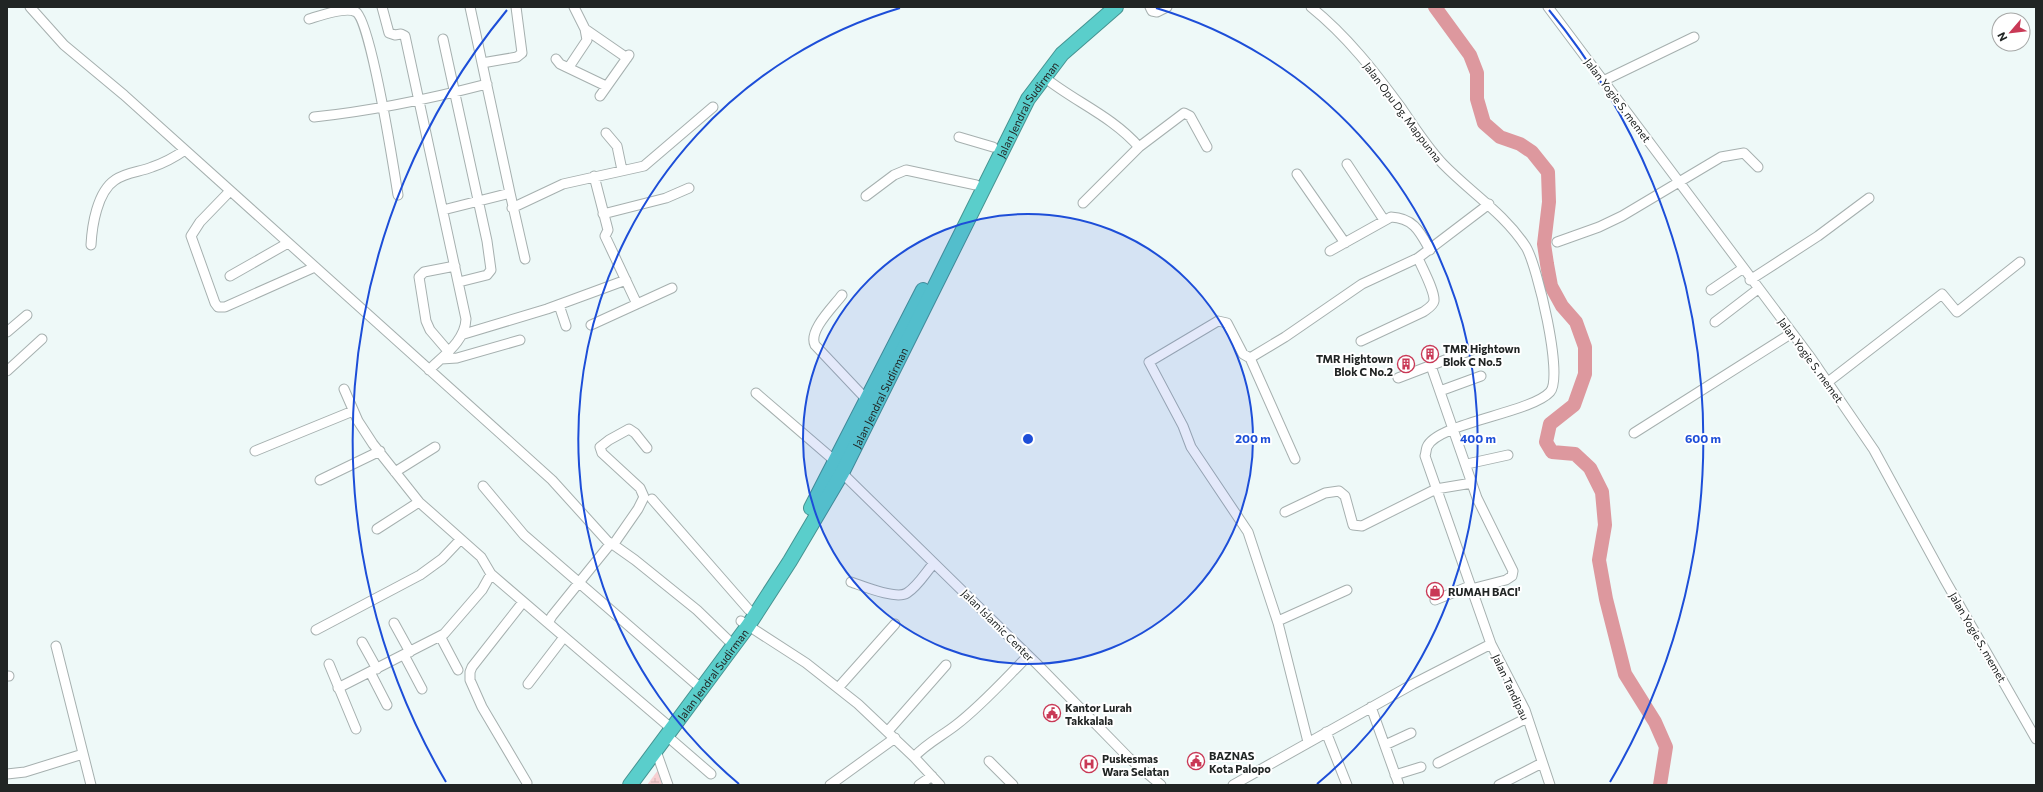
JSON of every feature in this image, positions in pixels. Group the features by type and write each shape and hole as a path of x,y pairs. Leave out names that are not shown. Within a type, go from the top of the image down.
{"highway":[{"name":"Jalan Jendral Sudirman","path":"837,467 866,399 976,185 993,147 1015,105 1039,70 1066,40 1105,7"},
{"name":"Jalan Jendral Sudirman","path":"621,785 668,730 746,619 790,547 837,467 1028,99 1062,54 1116,7"},
{"name":"Jalan Jendral Sudirman","path":"630,785 656,751 696,684 728,640 746,619"}],"street":[{"path":"30,7 64,45 124,95 552,480 611,544 635,560 691,606 728,640"},
{"path":"382,7 389,34 402,34 406,38 454,266 459,282 466,319 464,334"},
{"path":"470,7 512,208 525,258"},
{"path":"482,63 516,57 522,52 516,7"},
{"path":"569,67 587,40 585,29 574,7"},
{"path":"1150,7 1152,11 1157,12 1167,7"},
{"name":"Jalan Opu Dg. Mappunna","path":"1311,7 1350,43 1443,164 1489,204 1520,238 1534,265 1543,297 1552,350 1554,384 1552,390 1541,399 1435,438 1427,446 1425,456 1471,588"},
{"name":"Jalan Yogie S. memet","path":"1548,7 1680,183 1750,280 1792,333 1828,382 1874,450 1945,580 2036,738"},
{"path":"308,19 339,11 354,11 360,17 369,46 383,107 398,194"},
{"path":"585,29 628,57 600,96"},
{"path":"1603,81 1694,37"},
{"path":"443,39 453,93 487,241 491,270 487,275 459,282"},
{"path":"556,59 560,64 606,86"},
{"path":"1044,77 1074,100 1106,116 1126,132 1139,147"},
{"path":"314,117 358,112 419,101 487,84"},
{"path":"512,208 563,184 644,166 713,107"},
{"path":"1083,203 1139,147 1184,114 1190,116 1207,147"},
{"path":"606,133 617,146 622,170"},
{"path":"959,137 993,147"},
{"path":"91,245 92,230 97,209 102,197 113,181 124,175 164,163 185,150"},
{"path":"1557,242 1599,227 1636,209 1710,163 1729,155 1744,153 1758,167"},
{"path":"1347,164 1384,220"},
{"path":"866,196 894,174 906,170 976,185"},
{"path":"1297,174 1344,242"},
{"path":"594,176 608,230 605,236 637,304"},
{"path":"604,214 666,198 689,188"},
{"path":"230,191 200,222 191,236 215,303 218,307 225,307 315,268"},
{"path":"443,210 510,193"},
{"path":"1750,280 1818,236 1869,198"},
{"path":"1250,358 1285,337 1362,284 1418,258 1489,204"},
{"path":"1330,251 1391,217 1410,221 1421,234 1430,250"},
{"path":"230,276 288,243"},
{"path":"1361,341 1423,312 1434,302 1434,294 1418,258"},
{"path":"1828,382 1942,294 1957,312 2020,262"},
{"path":"448,351 430,330 426,321 419,277 424,272 454,266"},
{"path":"1711,290 1742,268"},
{"path":"429,370 464,334 559,305 626,280"},
{"path":"591,325 672,288"},
{"path":"1715,322 1758,289"},
{"path":"842,295 821,322 813,335 813,340 866,399"},
{"path":"559,305 566,326"},
{"path":"7,332 27,315"},
{"path":"1295,458 1250,358 1243,354 1227,323 1218,321 1149,362 1183,426 1191,447 1246,527 1278,621 1308,742"},
{"path":"1634,433 1792,333"},
{"path":"7,371 42,339"},
{"path":"441,359 457,358 520,340"},
{"path":"1398,378 1474,349"},
{"path":"1431,366 1467,464 1472,483 1513,574 1506,580 1471,588 1435,600"},
{"path":"1440,391 1481,376"},
{"path":"344,390 353,411 380,452 419,502 460,540 482,557 491,574 548,622 668,730 711,774"},
{"name":"Jalan Islamic Center","path":"756,393 837,467 1129,758 1161,785"},
{"path":"256,451 353,411"},
{"path":"548,622 579,581 611,544 638,509 644,497 640,488 602,453 600,448 609,440 629,429 635,433 647,448"},
{"path":"395,472 435,448"},
{"path":"320,480 380,452"},
{"path":"1467,464 1508,455"},
{"path":"1285,512 1325,493 1339,491 1345,496 1354,525 1362,526 1436,488 1472,483"},
{"path":"483,486 524,535 579,581 696,684"},
{"path":"652,499 746,619 838,688 891,734 940,785"},
{"path":"377,529 419,502"},
{"path":"316,630 420,575 442,559 460,540"},
{"path":"851,582 892,594 901,595 910,590 934,563"},
{"path":"338,688 440,636 482,590 491,574"},
{"name":"Jalan Tandipau","path":"1471,588 1491,644 1527,718 1550,785"},
{"path":"1278,621 1348,590"},
{"path":"523,602 472,667 470,675 472,686 485,713 527,783"},
{"path":"394,622 422,689"},
{"path":"838,688 896,624"},
{"path":"440,636 458,670"},
{"path":"528,684 564,638"},
{"path":"362,642 387,705"},
{"path":"1233,785 1371,707 1491,644"},
{"path":"56,646 91,785"},
{"path":"914,757 926,745 956,726 1028,656"},
{"path":"328,664 356,728"},
{"path":"830,785 891,734 946,664"},
{"path":"1371,707 1399,785"},
{"path":"1438,763 1527,718"},
{"path":"1326,732 1347,785"},
{"path":"1385,745 1411,733"},
{"path":"656,751 668,785"},
{"path":"9,774 25,772 84,754"},
{"path":"989,761 1013,785"},
{"path":"1500,785 1542,763"},
{"path":"1395,775 1421,768"},
{"path":"919,785 932,776"}],"green space":[{"path":"658,770 662,785 647,785"}],"waterway":[{"path":"1435,7 1470,55 1477,73 1477,99 1484,123 1500,137 1520,144 1532,152 1548,172 1549,202 1544,244 1551,286 1562,306 1576,322 1585,347 1585,374 1574,405 1550,424 1546,442 1552,452 1575,454 1590,468 1602,492 1605,525 1599,560 1606,599 1625,674 1655,722 1666,747 1660,785"}],"place":[{"name":"TMR Hightown Blok C No.5","path":"1430,354"},
{"name":"TMR Hightown Blok C No.2","path":"1406,364"},
{"name":"RUMAH BACI'","path":"1435,591"},
{"name":"Kantor Lurah Takkalala","path":"1052,713"},
{"name":"BAZNAS Kota Palopo","path":"1196,761"},
{"name":"Puskesmas Wara Selatan","path":"1089,764"}]}
